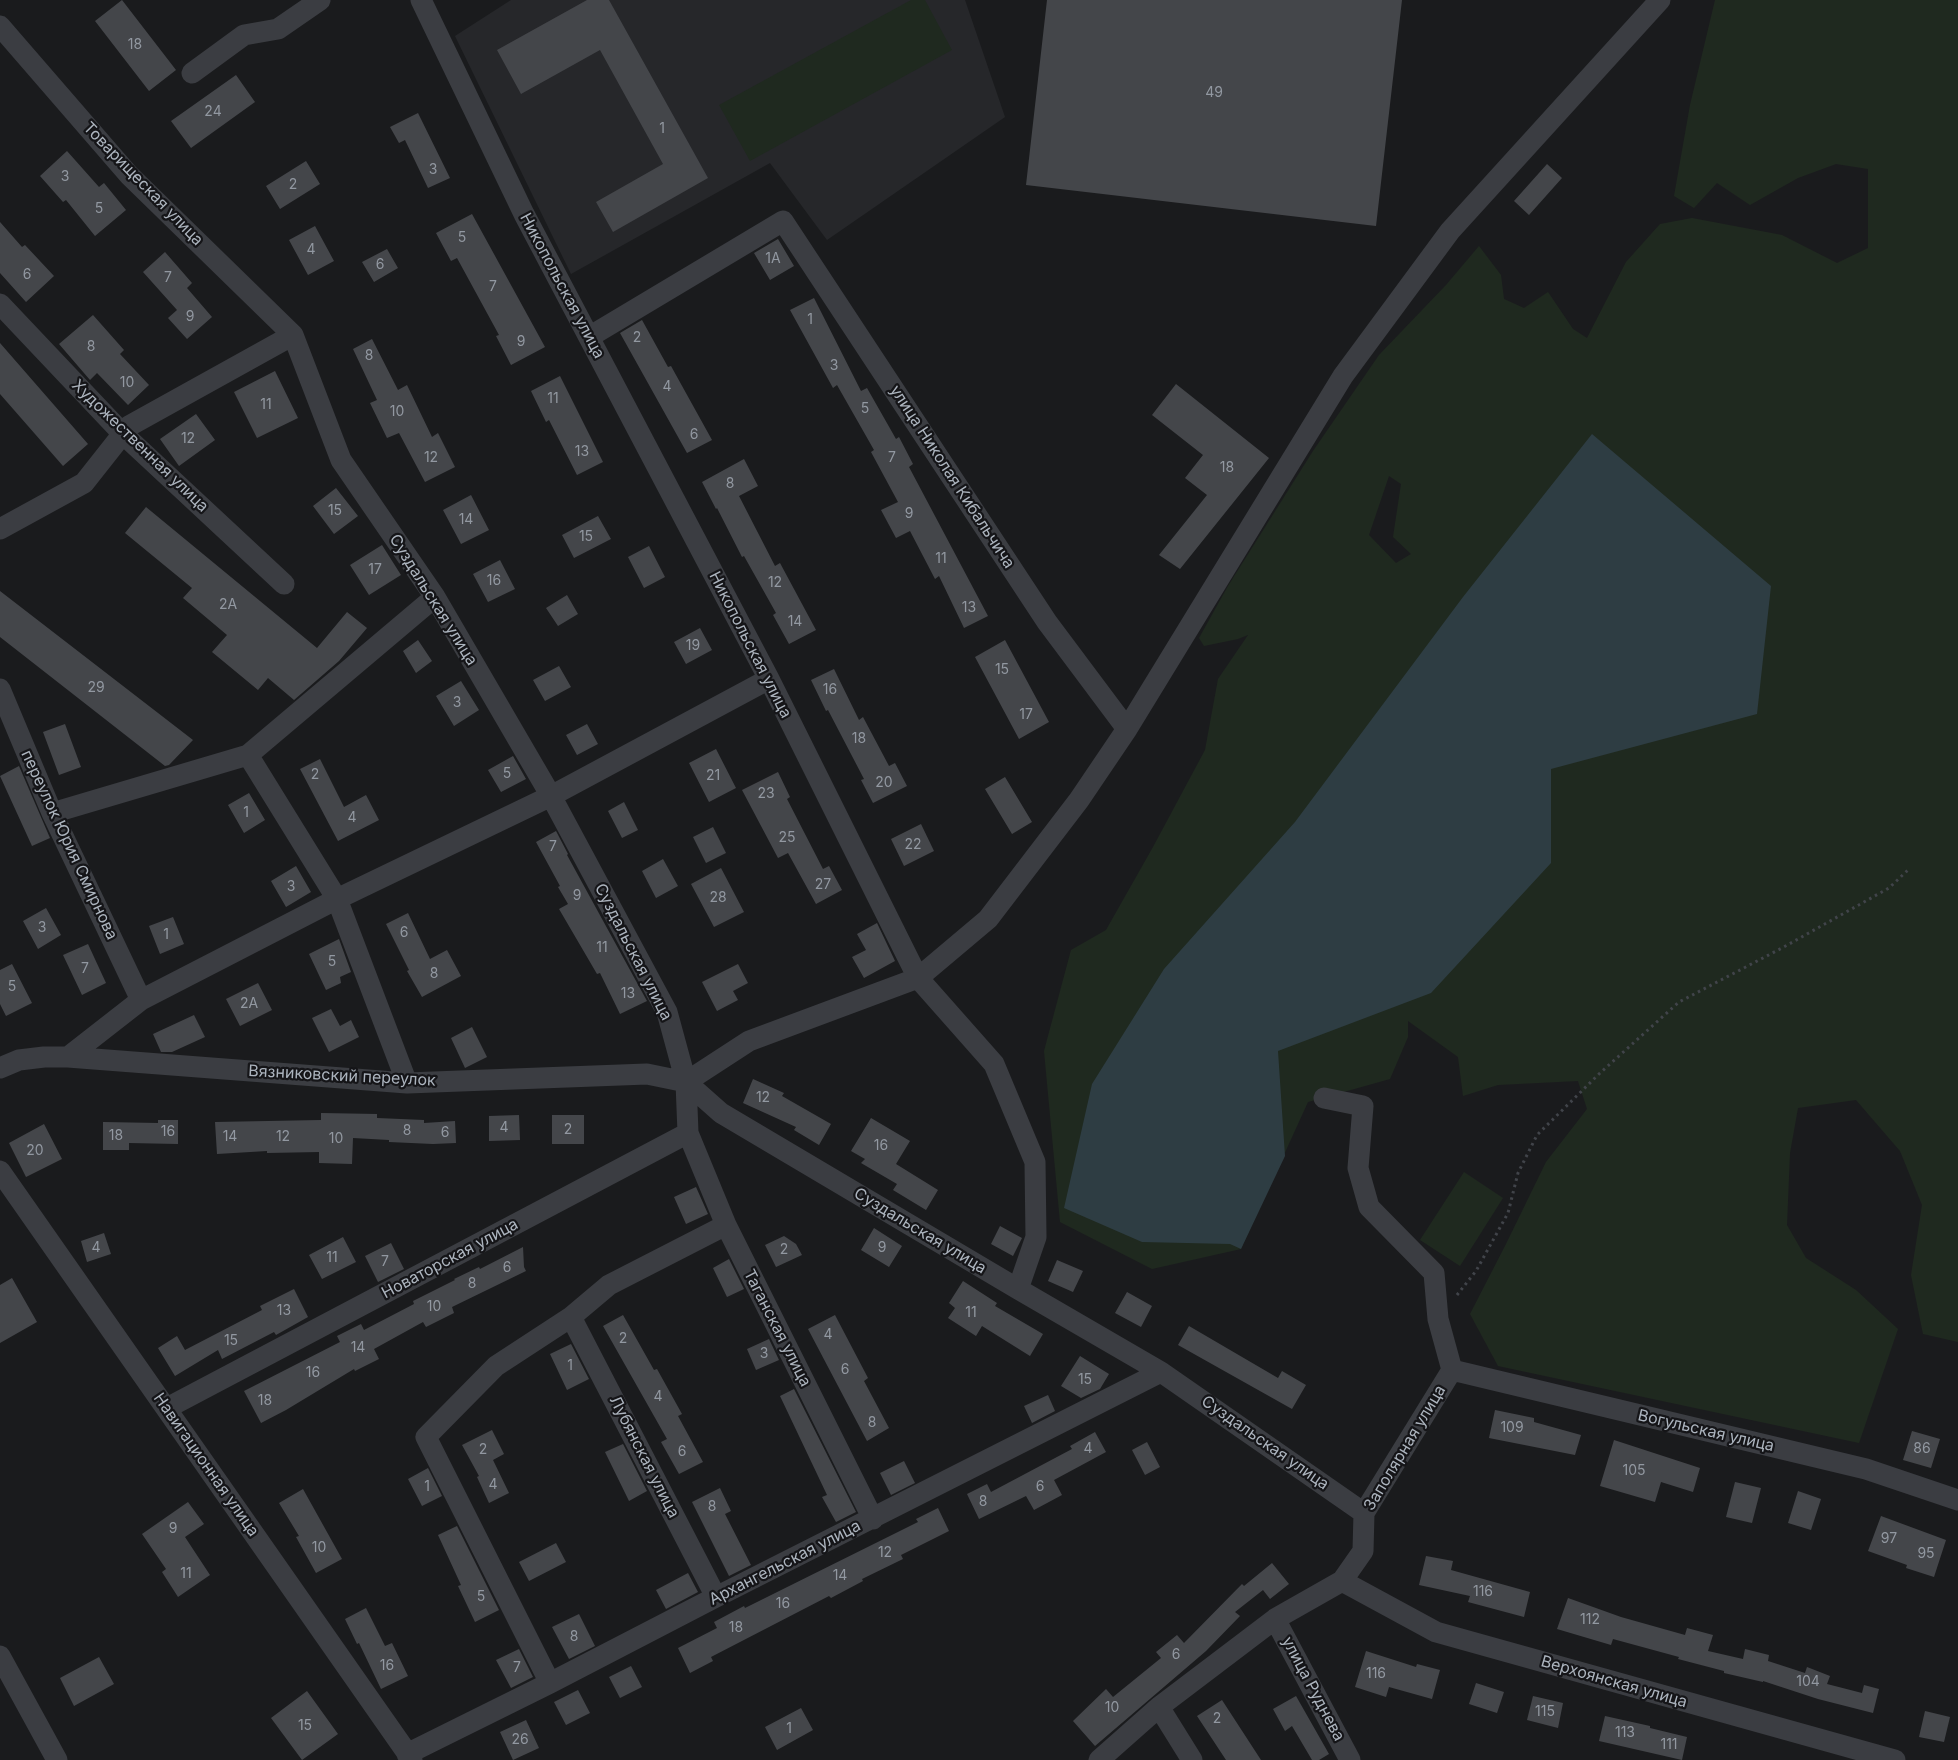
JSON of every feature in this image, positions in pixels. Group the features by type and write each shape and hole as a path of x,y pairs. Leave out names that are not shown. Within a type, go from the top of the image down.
{"street":[{"path":"192,73 244,35 278,29 320,0"},
{"name":"Никопольская улица","path":"420,0 524,214 769,680 918,978 994,1064 1035,1162 1036,1237 1018,1289"},
{"path":"688,1133 686,1082 749,1041 918,978 988,919 1079,800 1127,729 1349,368 1450,231 1660,0"},
{"name":"Товарищеская улица","path":"0,26 129,175 293,336"},
{"name":"улица Николая Кибальчича","path":"588,337 783,221 1047,622 1127,729"},
{"name":"Художественная улица","path":"0,304 123,434 284,584"},
{"path":"0,529 84,483 129,426 293,336"},
{"name":"Суздальская улица","path":"293,336 341,460 435,597 551,796 666,1012 686,1082 721,1113 1161,1372 1364,1513"},
{"path":"52,813 248,755 435,597"},
{"path":"68,1057 141,1000 337,899 551,796 769,680"},
{"name":"переулок Юрия Смирнова","path":"0,689 52,813 141,1000"},
{"path":"248,755 337,899 407,1083"},
{"name":"Вязниковский переулок","path":"0,1068 19,1060 68,1057 407,1083 647,1074 686,1082"},
{"name":"Заполярная улица","path":"1099,1760 1159,1707 1275,1619 1342,1581 1363,1551 1364,1513 1452,1370 1438,1319 1434,1273 1369,1207 1358,1168 1362,1106 1324,1098"},
{"name":"Таганская улица","path":"688,1133 726,1225 873,1519"},
{"name":"Новаторская улица","path":"167,1408 688,1133"},
{"name":"Навигационная улица","path":"0,1171 410,1757"},
{"path":"550,1684 426,1437 496,1366 571,1317 610,1285 726,1225"},
{"name":"Лубянская улица","path":"571,1317 716,1597"},
{"name":"Вогульская улица","path":"1452,1370 1866,1469 1958,1500"},
{"name":"Архангельская улица","path":"410,1757 716,1597 1161,1372"},
{"name":"Верхоянская улица","path":"1342,1581 1436,1632 1895,1760"},
{"name":"улица Руднева","path":"1275,1619 1350,1760"},
{"path":"0,1656 57,1760"},
{"path":"1159,1707 1192,1760"}],"path":[{"path":"1438,1319 1476,1271 1486,1254 1508,1212 1518,1173 1537,1135 1600,1073 1679,1002 1782,948 1889,888 1908,870"}],"shaded area":[{"path":"511,0 965,0 1005,117 827,240 770,163 571,274 455,36"},
{"path":"1592,434 1771,586 1757,714 1551,769 1551,863 1431,993 1278,1051 1285,1156 1241,1249 1230,1244 1142,1242 1064,1208 1092,1084 1164,969 1295,822 1463,597"}],"green space":[{"path":"911,0 925,0 952,50 750,161 719,105"},
{"path":"1715,0 1958,0 1958,1342 1923,1334 1911,1275 1922,1205 1900,1151 1856,1100 1798,1108 1790,1153 1787,1225 1806,1258 1856,1290 1898,1329 1859,1443 1498,1366 1470,1314 1546,1162 1587,1109 1578,1081 1498,1085 1463,1096 1458,1057 1408,1021 1408,1037 1390,1079 1308,1102 1241,1249 1152,1269 1060,1222 1044,1051 1071,950 1106,930 1153,847 1205,750 1218,679 1248,635 1204,646 1199,638 1228,586 1313,451 1379,355 1446,285 1479,246 1501,275 1504,299 1524,308 1548,292 1573,329 1587,338 1626,262 1660,224 1692,218 1782,235 1837,263 1868,248 1868,169 1836,164 1798,178 1750,205 1717,183 1694,208 1674,196 1690,105","holes":["1389,476 1401,484 1393,537 1411,554 1396,563 1369,535"]},
{"path":"1464,1172 1503,1198 1460,1266 1420,1240"}],"building":[{"path":"122,0 176,70 149,91 95,21"},
{"path":"587,0 609,0 708,178 613,232 596,202 663,164 600,50 521,94 497,50"},
{"path":"1047,0 1402,0 1376,226 1026,185"},
{"path":"236,75 255,102 191,148 171,121"},
{"path":"418,113 450,178 428,188 405,140 399,143 390,127"},
{"path":"67,151 99,187 104,183 126,210 95,236 66,200 63,202 40,176"},
{"path":"306,161 320,184 280,209 266,186"},
{"path":"1547,164 1562,178 1529,215 1514,201"},
{"path":"472,214 545,347 511,365 496,336 499,335 457,258 451,261 436,233"},
{"path":"0,222 22,247 25,245 54,276 26,302 0,273"},
{"path":"315,226 334,261 308,275 289,240"},
{"path":"778,239 794,266 770,280 754,253"},
{"path":"387,249 398,268 374,282 362,262"},
{"path":"165,252 192,283 187,288 212,317 187,339 168,318 177,310 143,272"},
{"path":"814,298 861,391 867,388 896,439 899,437 913,464 909,467 988,616 964,628 939,576 935,579 910,531 896,538 881,510 898,502 871,452 874,450 837,385 833,388 790,310"},
{"path":"93,315 124,350 120,354 149,385 128,405 97,373 90,380 59,344"},
{"path":"642,320 668,367 671,366 712,440 687,453 620,333"},
{"path":"372,339 398,390 407,385 432,437 438,433 455,467 425,482 399,433 387,438 370,403 377,400 353,349"},
{"path":"0,343 88,444 63,466 0,394"},
{"path":"275,371 298,418 257,438 234,392"},
{"path":"560,376 603,462 577,475 549,420 546,422 531,391"},
{"path":"1176,384 1269,458 1180,569 1159,555 1207,495 1185,478 1203,455 1152,415"},
{"path":"196,414 215,440 179,466 160,439"},
{"path":"744,459 758,486 739,496 775,566 780,563 816,630 789,644 773,615 776,613 744,556 742,557 702,482"},
{"path":"336,488 358,516 334,534 313,506"},
{"path":"471,495 489,530 461,544 443,510"},
{"path":"146,507 317,648 347,612 367,628 339,661 294,700 268,678 258,690 212,652 227,635 183,598 192,588 125,533"},
{"path":"598,516 611,539 574,558 562,535"},
{"path":"382,545 401,575 369,595 350,565"},
{"path":"649,546 665,577 644,588 628,557"},
{"path":"500,560 515,589 488,602 473,574"},
{"path":"0,591 193,740 169,765 165,766 0,637"},
{"path":"567,595 578,614 558,626 546,608"},
{"path":"700,628 712,650 686,664 674,642"},
{"path":"418,640 432,661 416,673 403,651"},
{"path":"1005,640 1049,722 1019,739 975,657"},
{"path":"559,666 571,687 545,701 533,680"},
{"path":"834,669 859,720 863,717 889,766 895,763 907,786 873,803 861,780 864,779 811,680"},
{"path":"461,681 479,710 454,726 436,696"},
{"path":"65,724 81,767 59,775 43,732"},
{"path":"587,724 598,744 577,755 566,735"},
{"path":"716,749 736,788 709,802 689,763"},
{"path":"513,756 526,779 501,792 488,770"},
{"path":"320,759 344,807 366,795 379,820 338,841 300,769"},
{"path":"19,766 50,838 32,846 0,776"},
{"path":"778,772 790,797 787,799 823,869 829,866 842,890 816,904 788,853 778,858 742,790"},
{"path":"1005,777 1032,822 1012,834 985,789"},
{"path":"249,793 265,820 244,833 228,805"},
{"path":"624,802 638,830 622,838 608,811"},
{"path":"921,824 934,851 904,866 891,839"},
{"path":"713,827 726,853 706,863 693,837"},
{"path":"556,831 567,855 647,1001 620,1014 600,973 597,974 559,909 568,904 536,842"},
{"path":"663,859 678,886 656,898 642,871"},
{"path":"296,866 311,892 286,907 271,881"},
{"path":"721,868 744,912 714,927 691,884"},
{"path":"46,908 61,935 38,949 23,921"},
{"path":"408,913 430,959 447,950 461,976 422,997 407,971 409,970 386,924"},
{"path":"173,917 184,944 160,954 149,926"},
{"path":"877,923 895,961 864,978 852,957 866,950 857,934"},
{"path":"339,939 351,972 340,977 341,983 326,990 309,954"},
{"path":"88,944 106,983 82,995 63,955"},
{"path":"12,964 32,1003 6,1016 0,1004 0,970"},
{"path":"738,964 748,983 733,991 738,1000 717,1011 702,982"},
{"path":"258,983 272,1010 240,1026 226,999"},
{"path":"331,1009 340,1026 351,1020 359,1037 329,1052 312,1018"},
{"path":"194,1015 205,1037 172,1052 161,1052 153,1034"},
{"path":"472,1027 487,1057 465,1068 451,1038"},
{"path":"753,1079 784,1093 782,1096 831,1124 819,1145 794,1130 796,1127 743,1103"},
{"path":"321,1113 377,1114 377,1118 424,1120 424,1123 455,1121 456,1143 389,1142 389,1140 353,1138 352,1164 319,1163 319,1152 267,1153 267,1151 217,1154 215,1122 321,1120"},
{"path":"519,1115 520,1140 489,1141 489,1116"},
{"path":"552,1115 584,1115 584,1144 552,1144"},
{"path":"871,1118 910,1141 896,1164 938,1190 926,1210 893,1190 897,1184 861,1163 865,1159 851,1151"},
{"path":"158,1120 178,1120 178,1144 129,1143 129,1150 103,1150 103,1122 158,1123"},
{"path":"44,1124 62,1159 26,1177 9,1143"},
{"path":"696,1187 708,1214 686,1224 674,1197"},
{"path":"1000,1226 1022,1238 1013,1256 991,1244"},
{"path":"874,1228 902,1246 889,1267 861,1250"},
{"path":"104,1233 111,1254 87,1262 81,1241"},
{"path":"784,1236 796,1244 802,1255 776,1267 765,1245"},
{"path":"343,1237 356,1262 322,1279 309,1255"},
{"path":"391,1243 404,1269 378,1282 365,1256"},
{"path":"523,1247 526,1271 452,1307 454,1313 426,1327 423,1322 374,1349 379,1359 355,1371 354,1369 261,1423 244,1391 340,1342 337,1336 361,1324 364,1330 414,1304 413,1301 454,1279 479,1267 480,1269"},
{"path":"729,1259 744,1289 727,1297 713,1268"},
{"path":"1057,1260 1083,1271 1073,1292 1048,1281"},
{"path":"12,1278 37,1322 0,1343 0,1285"},
{"path":"963,1281 997,1303 995,1306 1043,1334 1030,1356 982,1326 976,1336 948,1318 955,1308 949,1303"},
{"path":"294,1289 308,1317 276,1335 274,1332 222,1359 218,1350 175,1376 158,1348 177,1336 185,1350 262,1310 260,1306"},
{"path":"1127,1292 1152,1306 1141,1327 1115,1313"},
{"path":"623,1315 654,1370 657,1369 682,1414 678,1416 703,1462 679,1474 661,1442 667,1439 603,1326"},
{"path":"835,1315 868,1378 864,1381 889,1428 867,1441 808,1329"},
{"path":"1189,1326 1278,1378 1282,1371 1306,1385 1292,1409 1178,1345"},
{"path":"769,1339 779,1360 756,1370 747,1349"},
{"path":"571,1344 589,1379 567,1390 550,1354"},
{"path":"1080,1356 1109,1374 1100,1389 1081,1398 1061,1386"},
{"path":"794,1389 856,1512 836,1522 822,1497 827,1495 780,1396"},
{"path":"1048,1395 1055,1411 1032,1423 1024,1406"},
{"path":"1495,1410 1534,1418 1534,1422 1581,1435 1575,1455 1489,1438"},
{"path":"492,1430 504,1454 493,1460 509,1493 489,1503 477,1477 479,1476 462,1445"},
{"path":"1912,1431 1940,1439 1931,1468 1903,1460"},
{"path":"1095,1432 1106,1452 1054,1480 1062,1495 1034,1510 1026,1496 979,1519 967,1494 987,1484 991,1492 1072,1449 1070,1446"},
{"path":"1614,1440 1700,1468 1693,1492 1661,1482 1655,1502 1600,1486"},
{"path":"1147,1442 1160,1467 1145,1475 1132,1450"},
{"path":"623,1444 647,1491 629,1501 605,1452"},
{"path":"904,1461 915,1483 891,1495 880,1473"},
{"path":"428,1468 442,1496 422,1506 408,1479"},
{"path":"1735,1482 1761,1488 1752,1523 1726,1517"},
{"path":"720,1488 731,1511 725,1514 751,1565 729,1576 692,1502"},
{"path":"303,1489 342,1559 316,1573 296,1537 299,1536 279,1503"},
{"path":"1798,1491 1821,1499 1811,1530 1788,1523"},
{"path":"188,1502 204,1524 185,1537 210,1575 178,1597 162,1572 166,1569 142,1534"},
{"path":"938,1508 949,1531 901,1555 903,1559 862,1579 863,1581 831,1598 829,1596 711,1657 713,1661 690,1673 678,1648 717,1628 714,1622 918,1522 916,1519"},
{"path":"1881,1516 1946,1540 1934,1577 1906,1568 1907,1565 1868,1551"},
{"path":"457,1526 499,1610 475,1622 458,1586 461,1585 438,1535"},
{"path":"556,1543 566,1562 529,1581 519,1562"},
{"path":"1426,1556 1453,1561 1451,1570 1530,1592 1524,1617 1468,1602 1470,1596 1419,1585"},
{"path":"1272,1563 1289,1584 1270,1599 1263,1590 1235,1612 1240,1616 1206,1651 1095,1746 1073,1721 1106,1689 1113,1697 1161,1658 1156,1652 1177,1635 1184,1643 1242,1584 1244,1586"},
{"path":"688,1573 698,1592 666,1609 656,1590"},
{"path":"1568,1598 1621,1617 1685,1635 1687,1628 1713,1635 1708,1651 1743,1659 1745,1649 1769,1655 1768,1661 1805,1673 1807,1667 1830,1676 1827,1684 1862,1693 1864,1685 1879,1689 1873,1713 1818,1699 1763,1681 1724,1673 1724,1671 1678,1659 1679,1657 1613,1639 1611,1645 1557,1629"},
{"path":"366,1608 385,1646 392,1643 408,1676 381,1689 345,1619"},
{"path":"579,1614 595,1646 569,1659 552,1627"},
{"path":"519,1649 533,1677 511,1688 496,1660"},
{"path":"1366,1651 1416,1667 1417,1664 1440,1670 1432,1699 1389,1687 1386,1697 1355,1687"},
{"path":"99,1657 114,1684 74,1706 60,1678"},
{"path":"631,1666 642,1687 620,1698 609,1677"},
{"path":"1476,1683 1504,1692 1497,1713 1469,1704"},
{"path":"578,1690 590,1713 566,1725 554,1702"},
{"path":"307,1691 338,1734 302,1760 271,1718"},
{"path":"1296,1696 1329,1754 1319,1760 1312,1760 1292,1726 1285,1731 1273,1709"},
{"path":"1533,1696 1563,1703 1558,1728 1527,1720"},
{"path":"1222,1700 1261,1760 1226,1760 1197,1716"},
{"path":"801,1708 813,1730 777,1750 765,1727"},
{"path":"1925,1711 1950,1717 1944,1742 1919,1737"},
{"path":"1605,1716 1687,1737 1682,1760 1599,1741"},
{"path":"526,1720 539,1748 513,1760 500,1732"}]}
